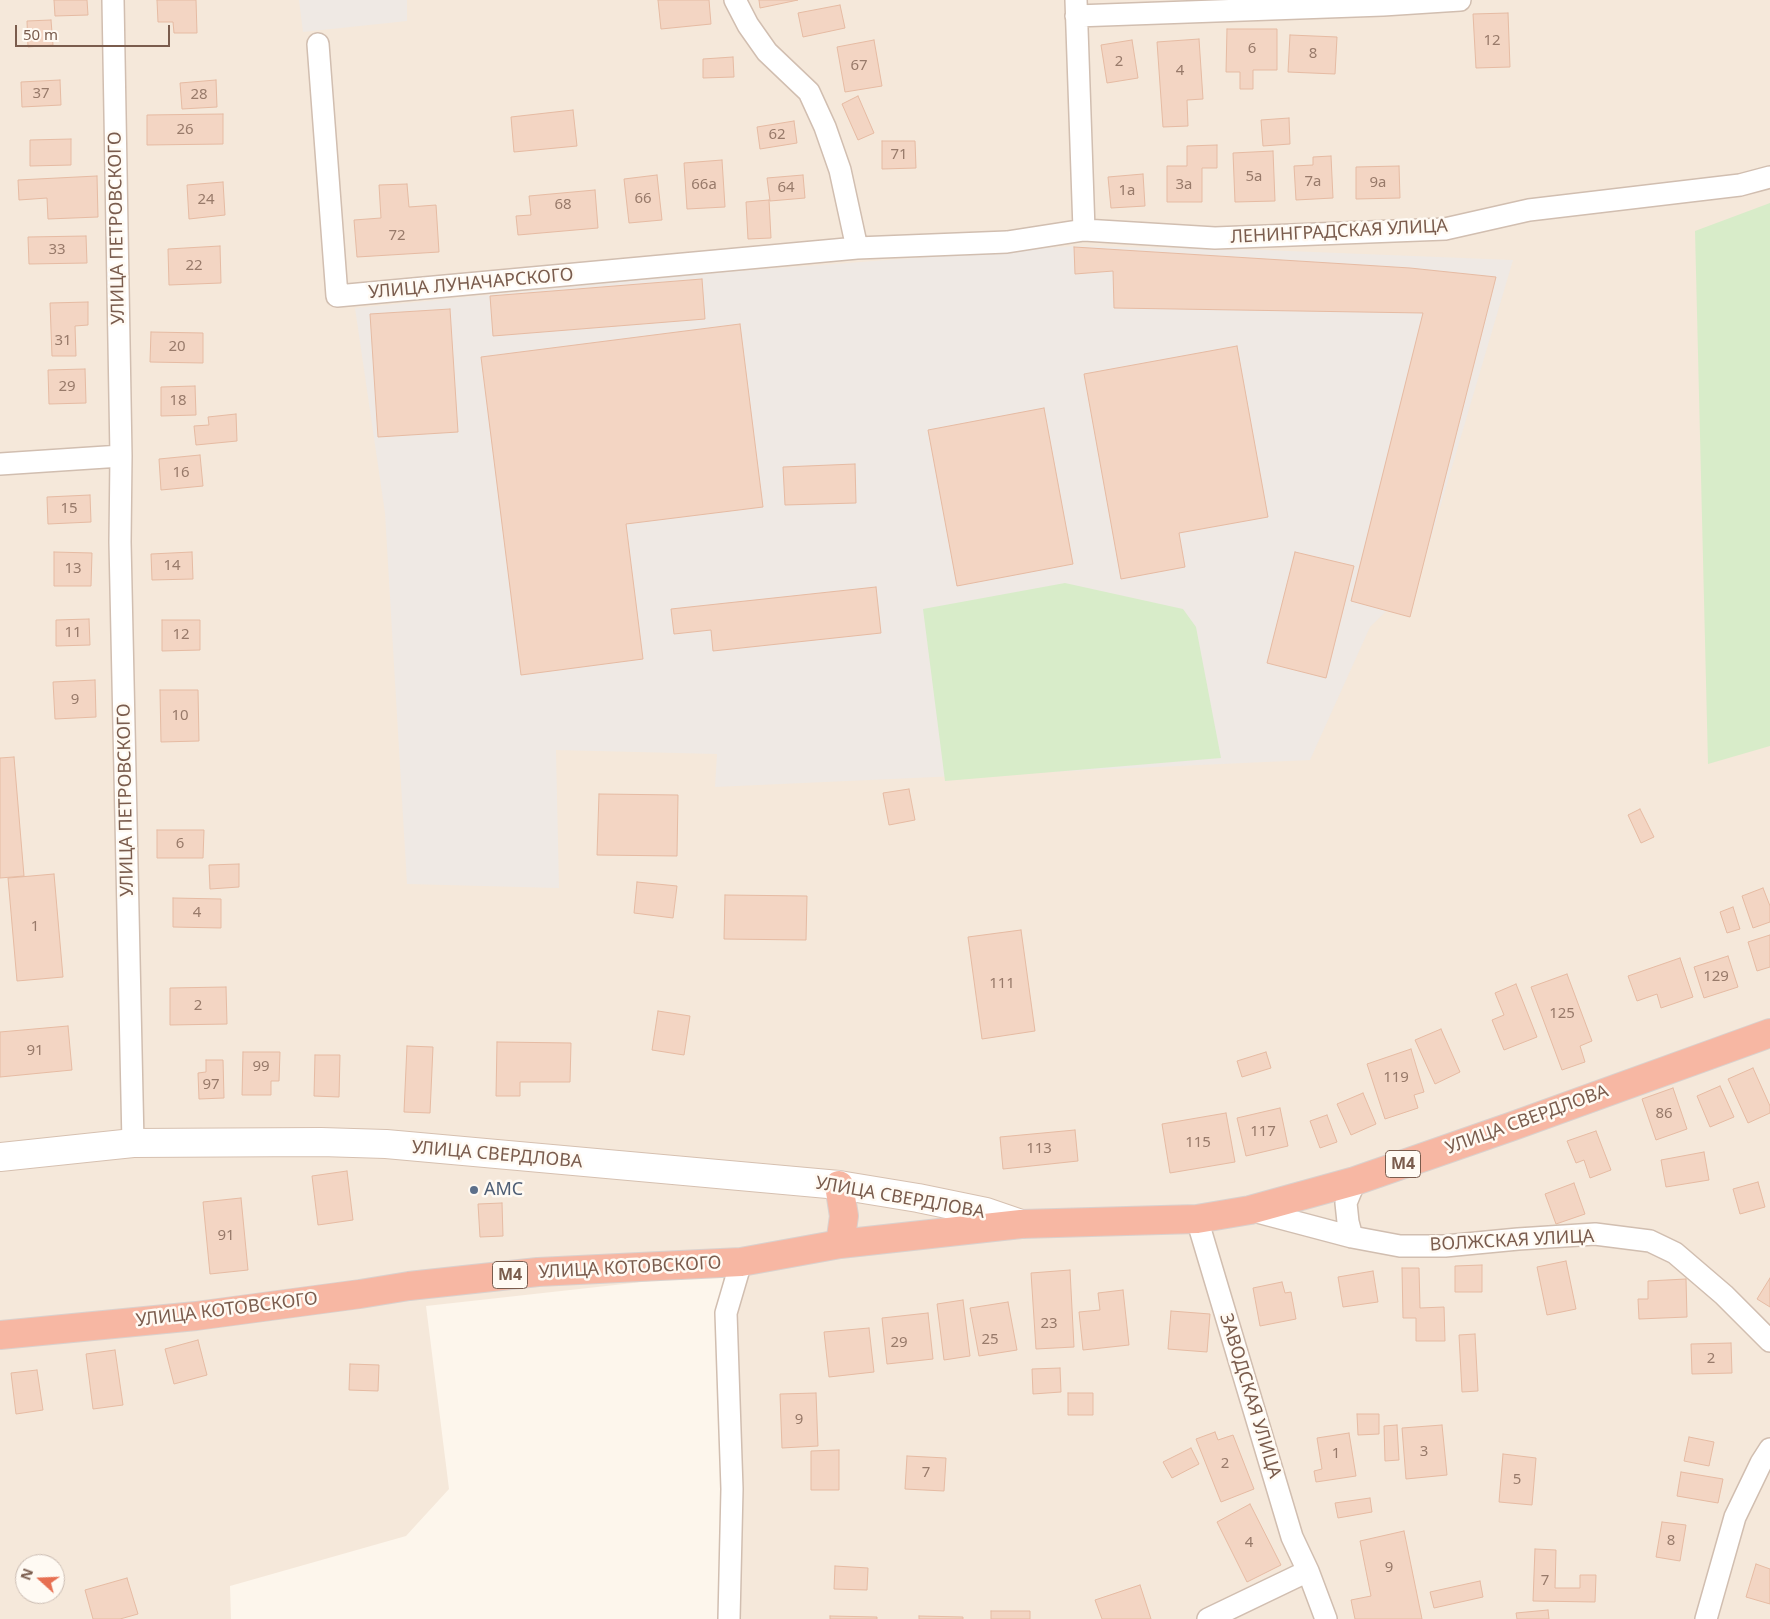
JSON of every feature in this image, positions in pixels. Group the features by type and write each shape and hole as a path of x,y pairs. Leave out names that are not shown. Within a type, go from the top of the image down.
{"highway":[{"name":"УЛИЦА СВЕРДЛОВА","path":"1021,1224 1197,1219 1250,1210 1355,1181 1770,1033"},
{"path":"839,1185 844,1216 840,1244"},
{"name":"УЛИЦА КОТОВСКОГО","path":"0,1335 196,1316 409,1286 538,1272 741,1262 840,1244 1021,1224"}],"street":[{"name":"УЛИЦА ПЕТРОВСКОГО","path":"113,0 121,456 120,542 133,1143"},
{"path":"735,0 748,25 767,52 809,92 825,127 840,170 857,248"},
{"path":"1084,230 1076,8 1383,5 1460,0"},
{"name":"УЛИЦА ЛУНАЧАРСКОГО","path":"318,44 337,296 857,248 1007,242 1084,230"},
{"name":"ЛЕНИНГРАДСКАЯ УЛИЦА","path":"1084,230 1215,238 1445,229 1530,210 1740,185 1770,177"},
{"path":"0,464 121,456"},
{"name":"УЛИЦА СВЕРДЛОВА","path":"0,1157 133,1143 321,1142 386,1144 839,1185 986,1212 1021,1224"},
{"path":"1352,1237 1346,1203 1355,1181"},
{"name":"ВОЛЖСКАЯ УЛИЦА","path":"1250,1210 1352,1237 1400,1246 1445,1246 1595,1234 1650,1241 1675,1254 1724,1295 1770,1341"},
{"name":"ЗАВОДСКАЯ УЛИЦА","path":"1197,1219 1292,1537 1308,1571 1326,1619"},
{"path":"729,1619 732,1489 726,1313 741,1262"},
{"path":"1706,1619 1735,1517 1761,1463 1770,1449"},
{"path":"1208,1619 1308,1571"}],"shaded area":[{"path":"0,0 1770,0 1770,1619 724,1619 723,1273 426,1306 449,1489 406,1536 230,1586 231,1619 0,1619"},
{"path":"299,0 407,0 407,21 303,32"},
{"path":"1074,246 1264,250 1513,260 1419,579 1370,627 1310,760 715,787 717,754 556,750 559,888 407,884 385,513 355,308 713,273"}],"green space":[{"path":"1770,203 1770,746 1708,764 1695,231"},
{"path":"1065,583 1183,609 1196,627 1221,758 945,781 923,609"}],"building":[{"path":"54,0 87,0 88,15 55,16"},
{"path":"157,0 196,0 197,33 174,33 173,22 158,22"},
{"path":"658,0 709,0 711,24 661,29"},
{"path":"759,0 798,0 760,8"},
{"path":"840,5 845,28 803,37 798,13"},
{"path":"1508,13 1510,67 1476,68 1473,14"},
{"path":"51,20 53,45 28,47 27,21"},
{"path":"1227,29 1277,29 1277,70 1253,70 1253,89 1240,89 1240,72 1226,72"},
{"path":"1290,35 1337,37 1335,74 1288,72"},
{"path":"1199,39 1203,99 1187,100 1188,126 1163,127 1157,42"},
{"path":"874,40 882,86 845,92 837,47"},
{"path":"1132,40 1138,78 1107,83 1101,45"},
{"path":"733,57 734,77 703,78 703,59"},
{"path":"60,80 61,105 22,107 21,82"},
{"path":"216,80 217,107 182,109 180,83"},
{"path":"858,96 874,133 858,140 842,104"},
{"path":"573,110 577,146 514,152 511,117"},
{"path":"223,114 223,144 147,145 147,115"},
{"path":"1289,118 1290,144 1263,146 1261,120"},
{"path":"794,121 797,143 760,149 757,127"},
{"path":"71,139 71,165 30,166 30,140"},
{"path":"882,141 915,141 916,168 882,169"},
{"path":"1217,145 1217,168 1202,168 1202,202 1167,202 1167,166 1187,166 1187,146"},
{"path":"1273,151 1275,201 1235,202 1233,153"},
{"path":"1331,156 1333,198 1296,200 1294,166 1313,165 1313,157"},
{"path":"722,160 725,207 687,209 684,163"},
{"path":"1399,166 1400,198 1356,199 1356,167"},
{"path":"1143,174 1145,206 1111,208 1108,177"},
{"path":"657,175 662,220 629,223 624,179"},
{"path":"803,175 805,198 770,201 767,178"},
{"path":"97,176 98,217 48,219 47,198 19,200 18,180"},
{"path":"223,182 225,215 189,219 187,185"},
{"path":"407,184 409,207 436,205 439,252 357,257 354,220 381,218 379,185"},
{"path":"595,190 598,228 518,235 516,216 531,215 529,196"},
{"path":"769,200 771,238 748,239 746,202"},
{"path":"86,236 87,263 29,264 28,237"},
{"path":"220,246 221,283 169,285 168,249"},
{"path":"1074,247 1410,268 1496,277 1410,617 1351,601 1423,313 1114,308 1113,271 1075,274"},
{"path":"702,279 705,319 493,336 490,296"},
{"path":"88,302 88,325 75,326 76,356 52,356 50,303"},
{"path":"450,309 458,432 378,437 370,314"},
{"path":"740,324 763,507 626,524 643,659 521,675 481,357"},
{"path":"151,332 203,333 203,363 150,362"},
{"path":"1237,346 1268,517 1179,533 1185,567 1121,579 1084,374"},
{"path":"85,369 86,403 49,404 48,370"},
{"path":"195,386 196,415 161,416 161,387"},
{"path":"1044,408 1073,564 957,586 928,430"},
{"path":"236,414 237,441 196,445 194,426 209,425 208,417"},
{"path":"200,455 203,486 161,490 159,459"},
{"path":"855,464 856,503 785,505 783,467"},
{"path":"90,495 91,522 48,524 47,497"},
{"path":"54,552 92,553 91,586 54,586"},
{"path":"192,552 193,579 152,580 151,554"},
{"path":"1295,552 1354,566 1326,678 1267,663"},
{"path":"876,587 881,633 713,651 711,630 674,634 671,609"},
{"path":"89,619 90,645 56,646 56,620"},
{"path":"162,620 200,620 200,650 162,651"},
{"path":"95,680 96,717 55,719 53,682"},
{"path":"160,690 198,690 199,741 161,742"},
{"path":"14,757 24,876 0,878 0,758"},
{"path":"909,789 915,820 889,825 883,793"},
{"path":"599,794 678,795 677,856 597,855"},
{"path":"1640,809 1654,837 1641,843 1628,815"},
{"path":"157,830 204,830 203,858 157,858"},
{"path":"239,864 239,887 210,889 209,865"},
{"path":"54,874 63,977 17,981 8,878"},
{"path":"637,882 677,886 673,918 634,913"},
{"path":"1763,888 1770,906 1770,922 1753,928 1742,896"},
{"path":"725,895 807,896 806,940 724,939"},
{"path":"173,898 221,899 221,928 173,927"},
{"path":"1733,907 1740,929 1727,933 1720,912"},
{"path":"1021,930 1035,1031 982,1039 968,937"},
{"path":"1770,935 1770,967 1757,971 1748,942"},
{"path":"1728,956 1738,987 1704,998 1694,967"},
{"path":"1680,958 1693,997 1661,1008 1657,994 1637,1001 1628,976"},
{"path":"1567,974 1592,1041 1580,1046 1585,1062 1562,1070 1531,987"},
{"path":"1516,984 1537,1037 1504,1050 1492,1020 1504,1015 1495,993"},
{"path":"226,987 227,1024 170,1025 170,988"},
{"path":"658,1011 690,1016 684,1055 652,1050"},
{"path":"68,1026 72,1070 0,1077 0,1032"},
{"path":"1441,1029 1460,1072 1435,1084 1415,1040"},
{"path":"497,1042 571,1043 570,1082 520,1082 520,1096 496,1096"},
{"path":"407,1046 433,1047 430,1113 404,1112"},
{"path":"1411,1049 1424,1092 1414,1095 1418,1108 1385,1119 1367,1064"},
{"path":"243,1052 280,1052 279,1081 271,1081 271,1095 242,1095"},
{"path":"1266,1052 1271,1068 1242,1077 1237,1061"},
{"path":"315,1055 340,1055 339,1097 314,1096"},
{"path":"206,1060 223,1060 224,1098 199,1099 198,1073 206,1072"},
{"path":"1753,1068 1770,1106 1770,1113 1748,1123 1728,1079"},
{"path":"1720,1086 1734,1117 1710,1127 1697,1096"},
{"path":"1673,1088 1687,1129 1656,1140 1642,1099"},
{"path":"1363,1093 1376,1124 1351,1135 1337,1104"},
{"path":"1280,1108 1288,1146 1246,1156 1237,1118"},
{"path":"1226,1113 1235,1162 1170,1173 1162,1124"},
{"path":"1327,1115 1337,1142 1320,1148 1310,1121"},
{"path":"1075,1130 1078,1161 1003,1169 1000,1137"},
{"path":"1596,1131 1611,1170 1590,1178 1584,1160 1576,1163 1567,1141"},
{"path":"1704,1152 1709,1180 1666,1187 1661,1160"},
{"path":"347,1171 353,1220 318,1225 312,1176"},
{"path":"1758,1182 1765,1207 1740,1214 1733,1189"},
{"path":"1574,1183 1585,1214 1556,1224 1545,1194"},
{"path":"241,1198 248,1270 210,1274 203,1202"},
{"path":"502,1203 503,1236 480,1237 478,1204"},
{"path":"1566,1261 1576,1309 1547,1315 1537,1267"},
{"path":"1482,1265 1482,1292 1455,1292 1455,1266"},
{"path":"1402,1268 1419,1268 1420,1308 1444,1307 1445,1341 1416,1341 1416,1318 1403,1318"},
{"path":"1070,1270 1074,1347 1036,1349 1031,1273"},
{"path":"1373,1271 1378,1302 1343,1307 1338,1277"},
{"path":"1770,1278 1770,1307 1757,1299"},
{"path":"1686,1279 1687,1317 1639,1319 1638,1299 1648,1299 1648,1281"},
{"path":"1282,1282 1285,1293 1291,1292 1296,1319 1260,1326 1253,1288"},
{"path":"1123,1290 1129,1345 1083,1350 1079,1312 1100,1310 1098,1293"},
{"path":"963,1300 970,1356 944,1360 937,1304"},
{"path":"1008,1302 1017,1350 979,1356 970,1308"},
{"path":"1171,1311 1210,1314 1207,1352 1168,1349"},
{"path":"928,1313 933,1359 887,1364 882,1318"},
{"path":"869,1328 874,1372 829,1377 824,1332"},
{"path":"1475,1334 1478,1391 1462,1392 1459,1335"},
{"path":"198,1340 207,1375 174,1384 165,1349"},
{"path":"1731,1343 1732,1373 1692,1374 1691,1344"},
{"path":"115,1350 123,1405 93,1409 86,1354"},
{"path":"350,1364 379,1365 378,1391 349,1390"},
{"path":"1060,1368 1061,1392 1033,1394 1032,1369"},
{"path":"37,1370 43,1410 16,1414 11,1373"},
{"path":"816,1393 818,1446 782,1448 780,1394"},
{"path":"1068,1393 1093,1393 1093,1415 1068,1415"},
{"path":"1357,1414 1379,1414 1379,1434 1358,1435"},
{"path":"1397,1425 1399,1460 1385,1461 1384,1426"},
{"path":"1442,1425 1447,1475 1406,1479 1402,1428"},
{"path":"1215,1432 1218,1440 1233,1435 1254,1489 1221,1502 1196,1439"},
{"path":"1349,1433 1356,1476 1316,1482 1314,1471 1322,1469 1317,1438"},
{"path":"1689,1437 1714,1442 1709,1466 1684,1461"},
{"path":"1191,1448 1199,1464 1172,1478 1163,1462"},
{"path":"839,1450 839,1490 811,1490 811,1451"},
{"path":"1503,1454 1536,1458 1532,1505 1499,1502"},
{"path":"907,1456 946,1458 944,1491 905,1489"},
{"path":"1681,1472 1723,1479 1718,1503 1677,1496"},
{"path":"1370,1498 1372,1512 1338,1518 1335,1503"},
{"path":"1250,1504 1281,1565 1247,1582 1217,1522"},
{"path":"1662,1522 1686,1525 1680,1561 1656,1557"},
{"path":"1404,1531 1422,1619 1355,1619 1351,1600 1371,1596 1360,1541"},
{"path":"1535,1549 1556,1550 1555,1588 1580,1588 1580,1575 1596,1575 1595,1602 1533,1601"},
{"path":"1756,1564 1770,1569 1770,1604 1746,1597"},
{"path":"835,1566 868,1568 867,1590 834,1589"},
{"path":"127,1578 138,1614 120,1619 93,1619 85,1590"},
{"path":"1480,1581 1483,1597 1434,1608 1430,1592"},
{"path":"1140,1585 1151,1619 1102,1619 1095,1600"},
{"path":"1548,1610 1549,1619 1517,1619 1516,1613"},
{"path":"991,1611 1030,1611 1030,1619 991,1619"},
{"path":"830,1616 877,1617 877,1619 830,1619"},
{"path":"919,1616 963,1617 963,1619 919,1619"}],"place":[{"name":"AMC","path":"474,1190"}]}
